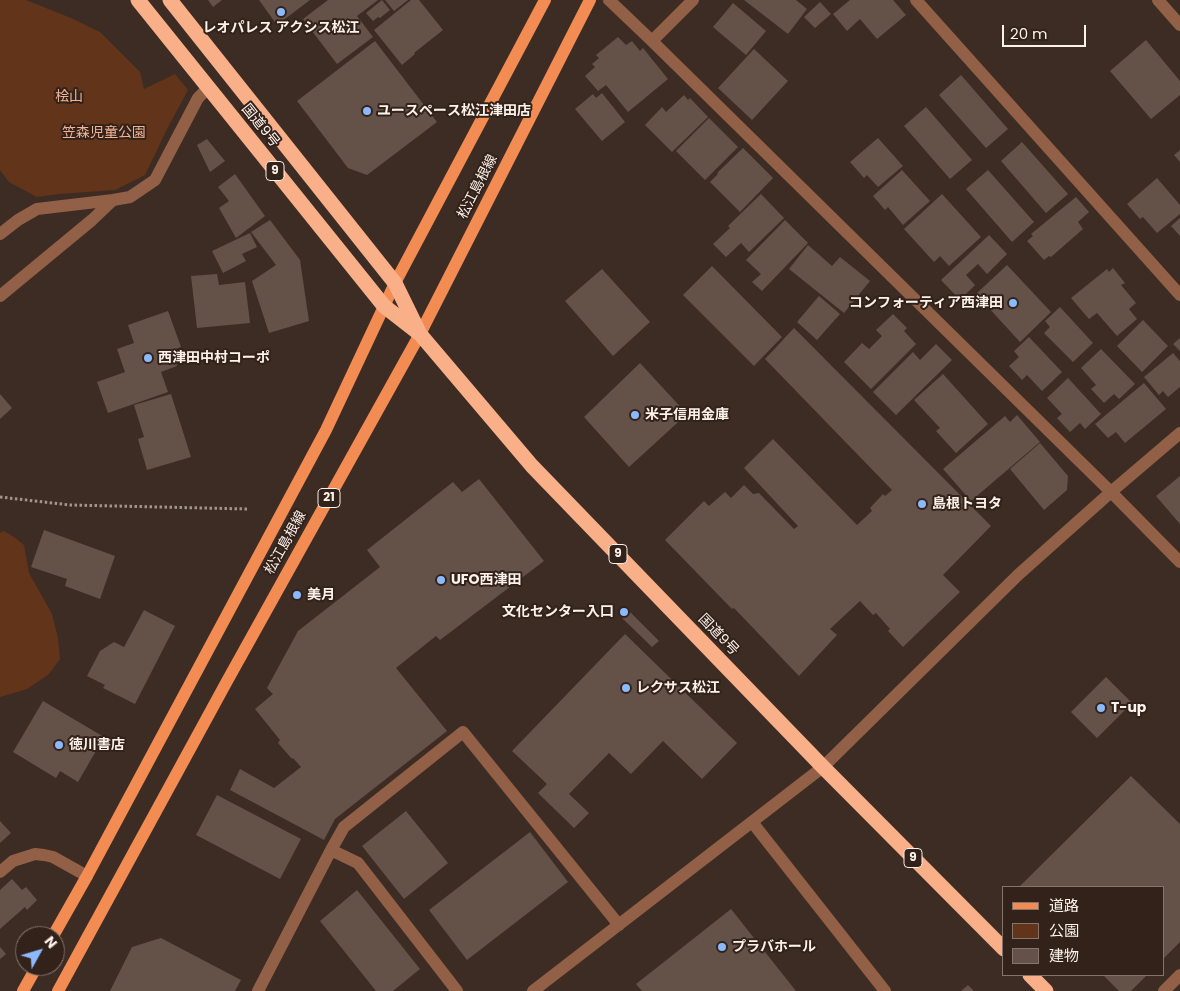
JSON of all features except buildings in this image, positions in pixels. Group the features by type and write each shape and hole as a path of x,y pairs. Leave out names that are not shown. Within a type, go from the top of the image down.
{"highway":[{"name":"国道9号","path":"138,0 384,306 420,334 532,466 823,767 1002,947"},
{"name":"国道9号","path":"170,0 395,282 420,334"},
{"path":"1031,976 1046,991"}],"main road":[{"name":"松江島根線","path":"60,926 326,430 395,282 545,0"},
{"name":"松江島根線","path":"58,991 230,675 420,334 590,0"},
{"path":"23,991 31,976"}],"street":[{"path":"609,0 1180,562"},
{"path":"652,42 693,0"},
{"path":"916,0 1180,295"},
{"path":"1158,0 1180,24"},
{"path":"0,234 18,220 37,209 130,197 155,180 198,98 208,88"},
{"path":"0,296 92,220 113,200"},
{"path":"533,991 823,767 1018,575 1180,433"},
{"path":"258,991 344,827 463,732 619,925"},
{"path":"752,822 885,991"},
{"path":"332,850 358,863 458,991"},
{"path":"0,872 14,861 35,854 53,857 87,876"},
{"path":"1164,991 1180,975"}],"path":[{"path":"0,498 70,505 248,509"}],"green space":[{"name":"桧山","path":"0,0 26,0 100,32 140,72 144,89 175,74 188,90 145,175 115,190 37,197 9,182 0,170"},
{"path":"4,531 24,545 29,573 52,614 58,638 60,659 48,675 27,689 0,697 0,533"}],"place":[{"name":"レオパレス アクシス松江","path":"281,12"},
{"name":"ユースペース松江津田店","path":"367,111"},
{"name":"コンフォーティア西津田","path":"1013,303"},
{"name":"西津田中村コーポ","path":"148,358"},
{"name":"米子信用金庫","path":"635,415"},
{"name":"島根トヨタ","path":"922,504"},
{"name":"UFO西津田","path":"441,580"},
{"name":"美月","path":"297,595"},
{"name":"文化センター入口","path":"624,612"},
{"name":"レクサス松江","path":"626,688"},
{"name":"T-up","path":"1101,708"},
{"name":"徳川書店","path":"59,745"},
{"name":"プラバホール","path":"722,947"}],"park label":[{"name":"笠森児童公園","path":"104,133"}]}
